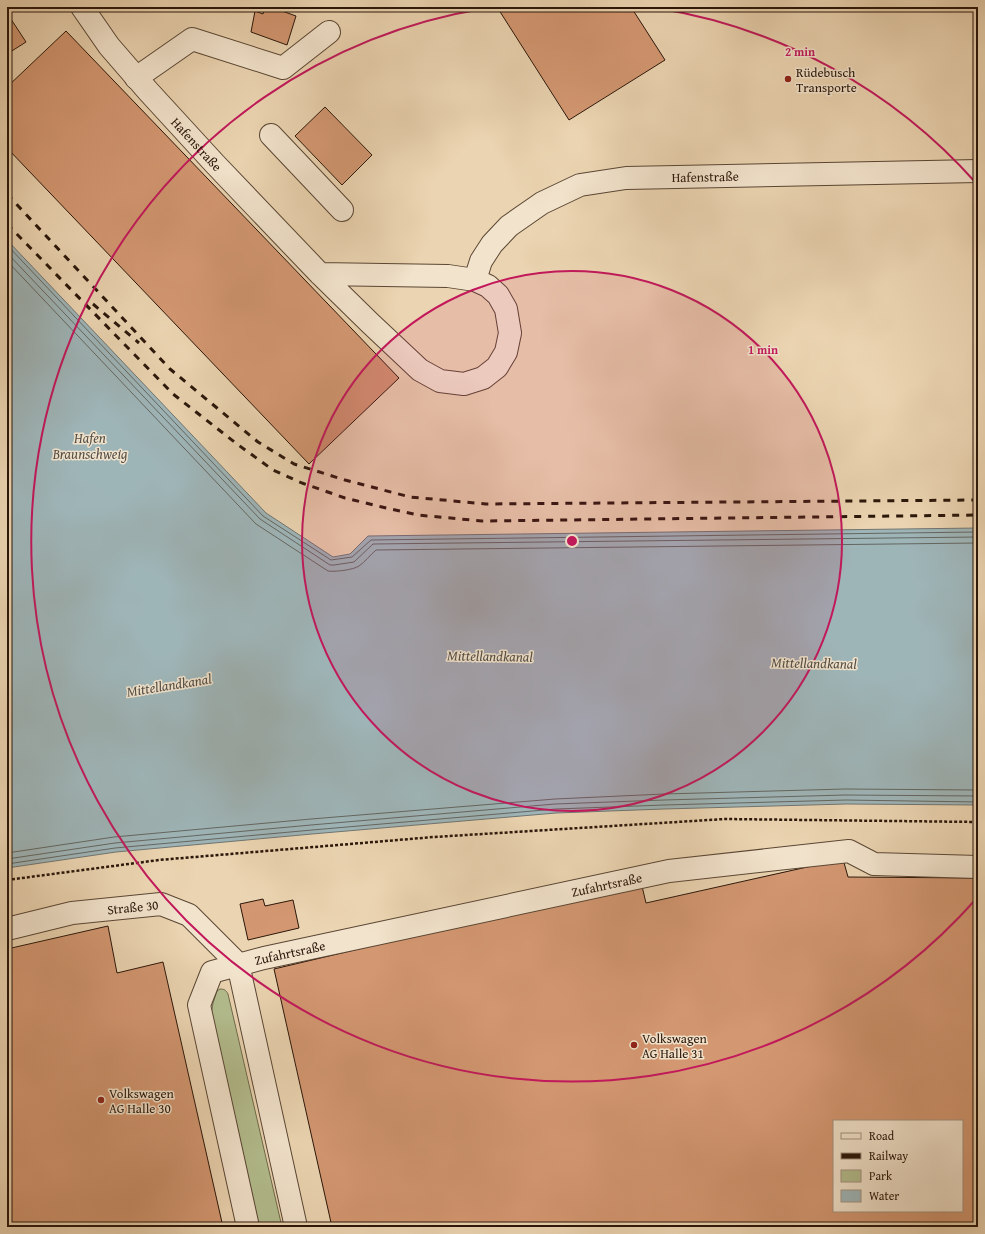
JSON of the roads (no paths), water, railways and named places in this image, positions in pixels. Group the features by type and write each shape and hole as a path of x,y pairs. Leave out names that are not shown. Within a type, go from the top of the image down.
{"street":[{"name":"Hafenstraße","path":"82,7 109,46 136,78 215,164 320,274 420,370 440,381 464,384 483,378 497,367 506,352 510,333 506,310 498,295 488,286 475,280 448,276 320,274"},
{"path":"136,78 192,39 283,68 329,32"},
{"path":"271,135 342,210"},
{"name":"Hafenstraße","path":"475,280 482,261 492,244 509,226 542,204 580,185 626,178 978,171"},
{"name":"Zufahrtsraße","path":"248,1227 199,1005 212,972 238,964 669,871 849,851 874,864 978,867"},
{"name":"Straße 30","path":"7,929 72,913 161,904 189,915 238,964"},
{"path":"238,964 296,1227"}],"water":[{"path":"7,240 266,513 333,557 350,554 368,536 978,528 978,805 846,804 556,813 116,852 7,868"}],"railway":[{"path":"7,194 170,369 258,442 294,464 345,480 410,497 486,504 978,500"},
{"path":"7,224 173,394 273,470 302,483 345,498 418,515 482,521 978,515"},
{"path":"93,304 139,343"}],"place":[{"name":"Rüdebusch Transporte","path":"788,79"},
{"name":"Volkswagen AG Halle 31","path":"634,1045"},
{"name":"Volkswagen AG Halle 30","path":"101,1100"}],"water label":[{"name":"Hafen Braunschweig","path":"90,446"},
{"name":"Mittellandkanal","path":"490,656"},
{"name":"Mittellandkanal","path":"814,663"},
{"name":"Mittellandkanal","path":"169,685"}]}
